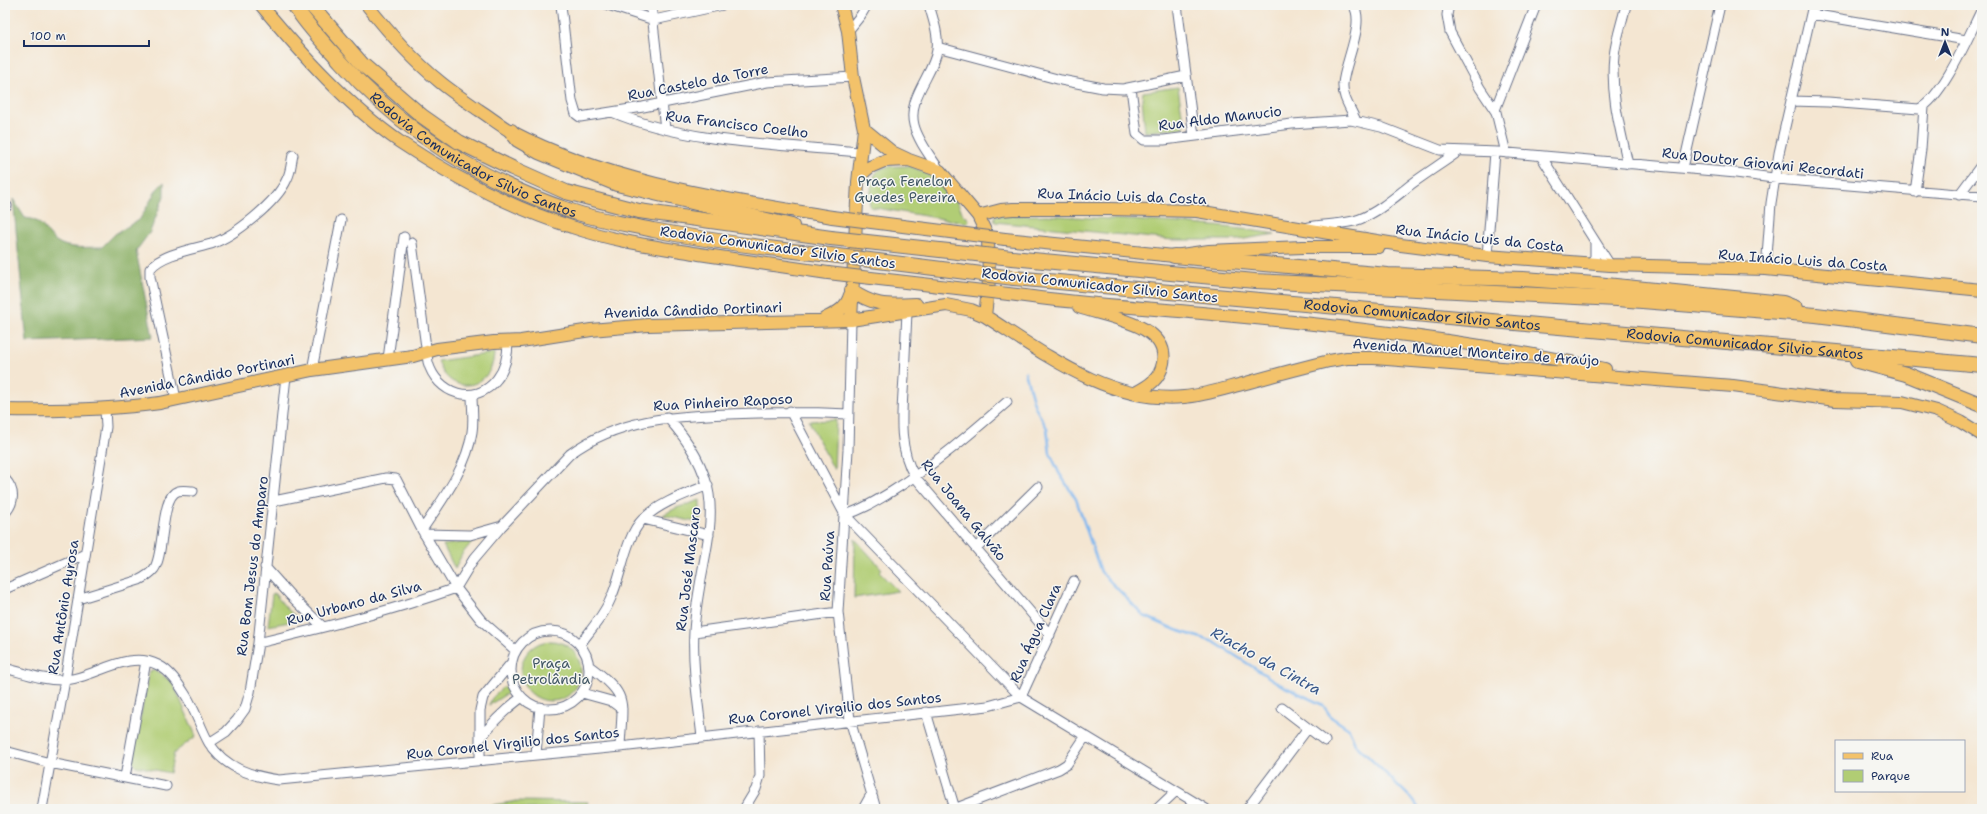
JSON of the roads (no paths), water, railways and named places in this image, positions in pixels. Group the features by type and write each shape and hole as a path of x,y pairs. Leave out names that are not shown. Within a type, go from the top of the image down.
{"highway":[{"path":"284,5 302,18"},
{"name":"Rodovia Comunicador Silvio Santos","path":"294,5 302,18 359,82 401,120 448,155 496,182 573,212 622,224 751,246 1014,278 1982,365"},
{"name":"Rodovia Comunicador Silvio Santos","path":"311,5 362,64 422,116 459,142 566,192 639,211 829,238 1012,258 1255,281 1617,299 1816,315 1982,336"},
{"path":"511,131 518,140 539,152 617,184 786,224 829,238"},
{"path":"1174,256 1388,275 1522,279 1596,284 1783,303 1816,315"},
{"path":"1794,348 1852,360 1906,374 1982,406"}],"main road":[{"path":"261,5 327,77 365,114 400,141 449,171 500,199 572,227 632,243 828,273 1016,294 1065,302 1225,315 1383,332 1560,360 1651,380"},
{"path":"367,5 412,57 429,73 441,83 511,131 561,154 634,177 714,196 832,217 1005,239 1174,256 1224,250 1303,247 1383,247 1401,245"},
{"path":"841,5 848,31 852,71 864,129 860,152 851,290 851,320"},
{"path":"864,129 892,152 940,171 978,216 988,237 990,248 989,280 985,316"},
{"path":"858,182 863,173 884,161 909,160"},
{"name":"Rua Inácio Luis da Costa","path":"978,216 1001,210 1013,209 1197,211 1401,245 1487,256 1590,264 1766,270 1982,290"},
{"name":"Avenida Cândido Portinari","path":"820,321 840,311 845,306 851,290 876,304 886,306 926,304 960,307 985,316"},
{"path":"1065,302 1097,314 1144,328 1157,338 1164,352 1162,370 1151,385 1135,392"},
{"name":"Avenida Cândido Portinari","path":"5,410 80,411 137,406 312,370 508,344 592,330 648,325 851,320 938,306"},
{"name":"Avenida Manuel Monteiro de Araújo","path":"985,316 1060,364 1085,377 1107,386 1147,396 1183,397 1209,393 1290,370 1347,358 1431,362 1733,386 1835,400 1902,402 1937,411 1961,422 1982,435"}],"street":[{"name":"Rua Castelo da Torre","path":"561,5 572,101 577,115 582,117 767,82 825,77 852,71"},
{"path":"608,5 654,20 723,5"},
{"path":"651,5 654,20 665,129"},
{"path":"848,31 861,16 867,5"},
{"path":"929,5 935,30 937,48 934,61 916,101 913,116 917,132 940,171"},
{"path":"1177,5 1194,136"},
{"path":"1353,5 1357,16 1356,26 1343,84 1346,100 1356,121"},
{"path":"1449,5 1448,21 1456,45 1495,110 1506,153"},
{"path":"1495,110 1536,5"},
{"path":"1626,5 1616,44 1613,72 1620,132 1628,164"},
{"path":"1683,168 1720,5"},
{"path":"1766,270 1771,203 1779,153 1812,9 1966,40"},
{"path":"1791,102 1828,102 1919,110 1924,107 1937,92 1982,9"},
{"path":"937,48 1080,84 1113,89 1131,88 1186,76"},
{"name":"Rua Aldo Manucio","path":"1131,88 1137,134 1140,138 1148,141 1292,124 1356,121 1381,128 1435,149 1459,151"},
{"path":"1915,192 1921,149 1924,107"},
{"name":"Rua Francisco Coelho","path":"612,112 634,122 665,129 737,140 860,152"},
{"path":"1304,228 1318,224 1340,224 1360,219 1382,207 1459,151"},
{"name":"Rua Doutor Giovani Recordati","path":"1459,151 1495,152 1683,168 1775,179 1915,192 1982,196"},
{"path":"1487,256 1495,152"},
{"path":"176,399 150,276 150,269 159,260 228,237 248,223 273,198 285,183 293,155"},
{"path":"1541,156 1610,265"},
{"path":"1959,195 1982,164"},
{"path":"1352,237 1360,219"},
{"path":"312,370 341,220"},
{"path":"388,359 404,237"},
{"path":"1590,264 1595,257 1595,242"},
{"path":"412,243 430,370 443,387 461,394 472,395 489,387 497,380 506,361 508,344"},
{"name":"Rua Joana Galvão","path":"907,312 902,432 909,467 1050,635"},
{"name":"Rua Paúva","path":"851,320 845,515 838,612 850,720 876,809"},
{"name":"Rua Bom Jesus do Amparo","path":"210,743 226,732 245,709 250,692 258,643 265,567 274,502 286,376"},
{"path":"423,532 449,490 465,458 472,430 472,395"},
{"path":"845,515 860,511 916,477 964,439 1007,402"},
{"name":"Rua Antônio Ayrosa","path":"42,809 65,680 106,427 105,409"},
{"path":"790,411 845,515 1021,698 1206,809"},
{"name":"Rua Pinheiro Raposo","path":"456,588 473,560 502,526 570,454 583,444 616,429 649,420 667,417 790,411 848,414"},
{"name":"Rua José Mascaro","path":"667,417 694,450 708,485 711,515 694,632 694,657 702,737"},
{"path":"274,502 394,478 398,482 423,532 456,588 481,620 516,651"},
{"path":"5,479 10,485 12,493 12,502 5,513"},
{"path":"580,644 601,617 611,599 631,539 643,519 660,506 708,485"},
{"path":"976,548 1038,487"},
{"path":"78,600 149,575 158,561 170,498 178,492 193,491"},
{"path":"643,519 709,535"},
{"path":"423,532 470,535 502,526"},
{"path":"5,589 85,554"},
{"path":"265,567 290,595 323,627"},
{"name":"Rua Água Clara","path":"1021,698 1074,581"},
{"name":"Rua Urbano da Silva","path":"258,643 428,598 456,588"},
{"path":"694,632 838,612"},
{"path":"546,631 559,631 571,636 580,644 586,654 589,666 588,680 582,693 573,701 552,709 540,707 522,697 515,687 511,675 512,662 516,651 529,637 546,631"},
{"name":"Rua Coronel Virgilio dos Santos","path":"65,680 129,661 146,661 159,666 179,683 189,699 210,743 223,760 239,770 256,777 278,780 620,747 850,720 988,706 1021,698"},
{"path":"125,777 146,661"},
{"path":"480,760 480,710 483,698 512,662"},
{"path":"589,666 616,687 622,701 620,747"},
{"path":"5,668 50,679 65,680"},
{"path":"582,693 610,701 622,709"},
{"path":"481,738 504,711 522,697"},
{"path":"536,754 540,707"},
{"path":"1282,708 1325,741"},
{"path":"926,712 955,809 1059,769 1072,758 1085,737"},
{"path":"1247,809 1308,728"},
{"path":"744,809 756,789 760,776 760,731"},
{"path":"5,751 50,763 166,786"},
{"path":"1156,809 1176,791"},
{"path":"863,809 872,792"}],"waterway":[{"name":"Riacho da Cintra","path":"1025,372 1035,407 1047,428 1050,453 1059,473 1076,499 1101,572 1144,616 1176,630 1214,642 1281,685 1323,705 1331,717 1349,729 1355,744 1413,800 1419,809"}],"park label":[{"name":"Praça Fenelon Guedes Pereira","path":"905,190"},
{"name":"Praça Petrolândia","path":"551,672"}]}
